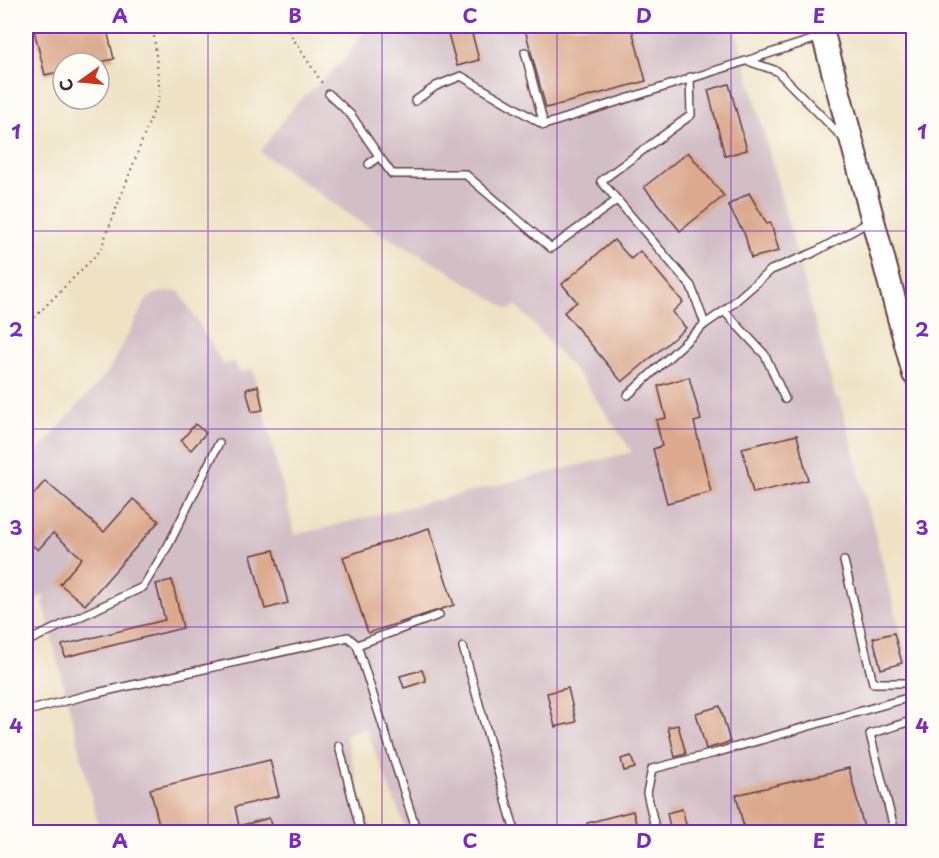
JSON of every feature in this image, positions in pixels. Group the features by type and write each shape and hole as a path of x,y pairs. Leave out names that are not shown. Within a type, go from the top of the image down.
{"main road":[{"path":"822,31 914,374"}],"lane":[{"path":"416,101 436,86 460,76 544,125 690,77 748,61 822,31"},
{"path":"525,52 544,125"},
{"path":"748,61 777,71 854,150"},
{"path":"690,77 691,115 601,181 691,286 705,324"},
{"path":"329,94 351,115 392,174 465,174 551,248 617,200"},
{"path":"369,164 379,156"},
{"path":"628,395 705,324 724,311 771,270 813,253 873,220"},
{"path":"724,311 765,355 785,399"},
{"path":"26,642 143,587 170,544 219,443"},
{"path":"844,561 873,683 914,683"},
{"path":"357,645 439,615"},
{"path":"26,714 31,710 88,695 348,637 357,645 417,832"},
{"path":"463,647 515,832"},
{"path":"656,832 647,793 652,769 914,696"},
{"path":"895,832 870,734 914,720"},
{"path":"339,746 361,832"}],"path":[{"path":"26,326 100,251 160,94 153,26"},
{"path":"285,26 329,94"}],"shaded area":[{"path":"369,26 735,26 836,399 840,399 913,680 913,832 407,832 366,729 345,734 371,832 100,832 43,601 46,595 26,600 26,464 107,373 147,299 156,293 179,291 223,364 235,362 239,372 253,369 295,535 632,452 584,381 516,305 510,310 445,269 360,222 260,152 293,107 344,60"}],"building":[{"path":"33,26 106,26 114,59 111,60 111,51 51,51 51,74 45,75"},
{"path":"446,26 470,26 479,60 457,66"},
{"path":"524,26 631,26 646,81 546,108"},
{"path":"729,84 747,150 725,156 708,90"},
{"path":"688,152 724,196 680,231 644,187"},
{"path":"749,193 767,224 771,223 779,251 751,258 745,235 728,205"},
{"path":"614,240 631,259 640,251 683,302 672,312 686,328 622,382 564,312 577,302 562,284"},
{"path":"689,377 701,420 694,422 711,492 667,503 653,449 662,446 656,420 666,418 658,386"},
{"path":"258,386 263,410 252,412 246,389"},
{"path":"195,424 206,433 191,450 181,441"},
{"path":"797,435 808,480 753,493 742,448"},
{"path":"45,481 104,532 133,499 159,521 85,605 60,584 82,558 53,533 38,550 26,540 26,503"},
{"path":"429,528 454,605 368,633 343,557"},
{"path":"274,550 288,603 265,609 251,555"},
{"path":"172,580 183,628 65,657 62,645 165,620 156,584"},
{"path":"894,633 902,663 881,669 873,638"},
{"path":"422,670 426,681 404,688 400,676"},
{"path":"568,688 576,722 555,727 547,693"},
{"path":"720,706 730,742 706,749 696,713"},
{"path":"678,725 686,754 675,757 668,727"},
{"path":"631,756 635,768 624,771 621,759"},
{"path":"270,760 279,796 235,807 239,826 269,818 273,832 161,832 150,789"},
{"path":"849,768 865,832 745,832 736,795"},
{"path":"682,809 688,832 671,832 667,813"},
{"path":"633,811 638,832 589,832 587,823"}]}
